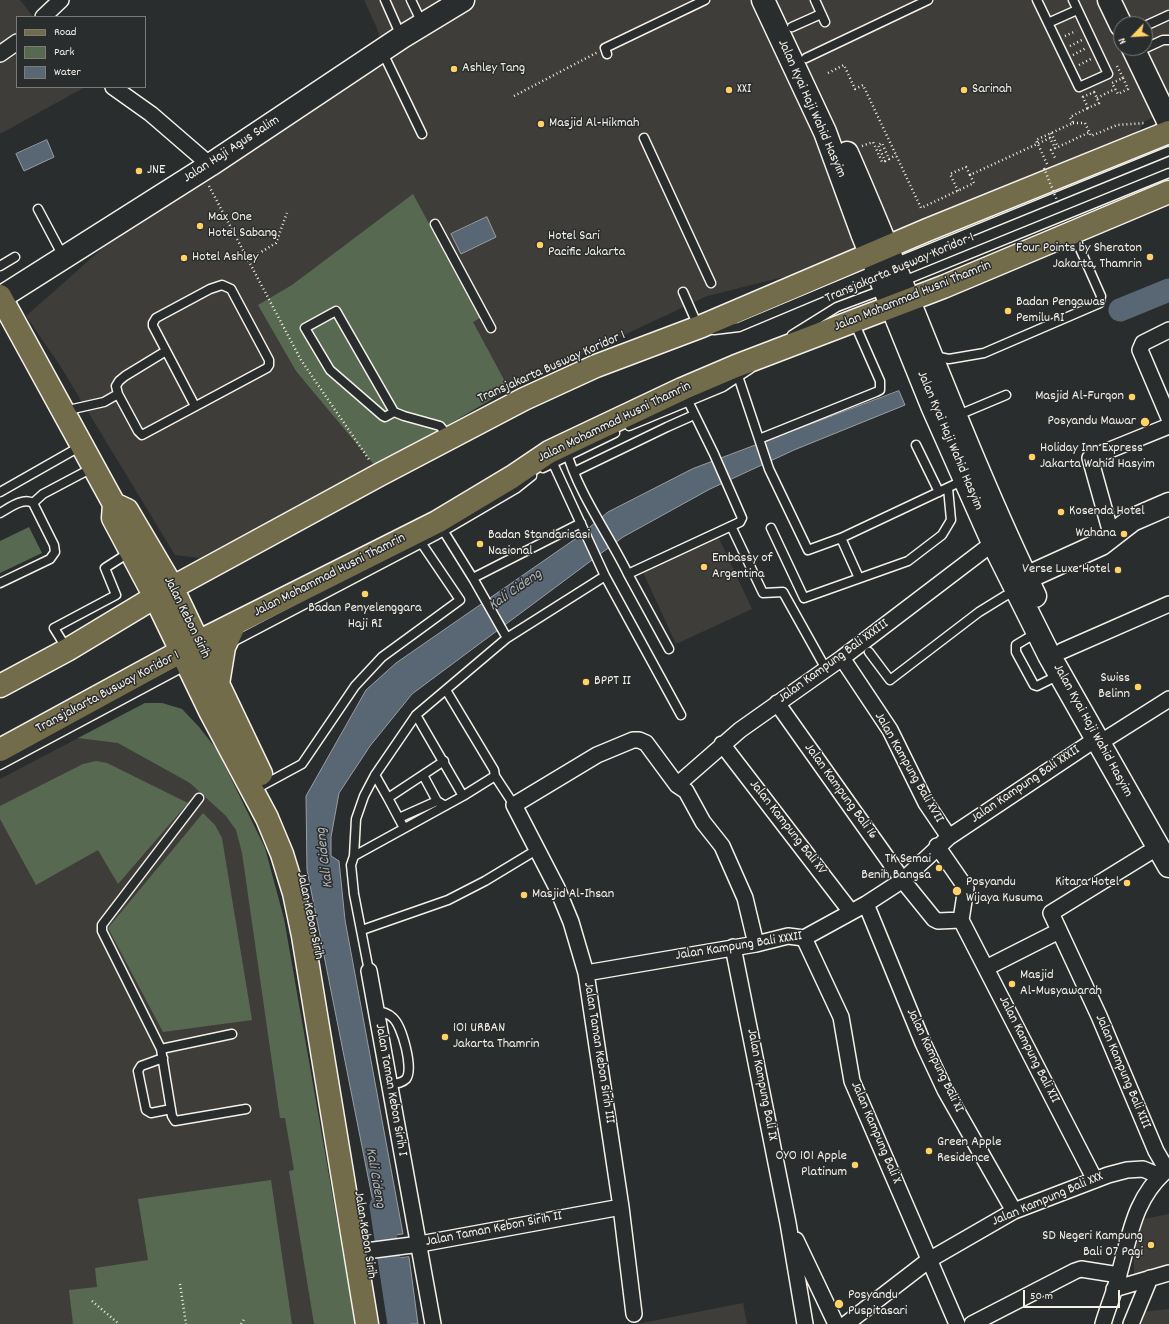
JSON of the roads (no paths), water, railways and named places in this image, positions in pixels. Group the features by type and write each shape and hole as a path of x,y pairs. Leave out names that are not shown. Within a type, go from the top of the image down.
{"main road":[{"name":"Jalan Haji Agus Salim","path":"0,297 206,168 382,50 463,0"},
{"name":"Jalan Kyai Haji Wahid Hasyim","path":"763,0 890,276 1021,585 1037,632 1060,674 1102,738 1164,845 1169,866"},
{"name":"Jalan Kyai Haji Wahid Hasyim","path":"779,0 806,58 890,276"},
{"path":"1109,0 1117,16"},
{"path":"1136,56 1169,123"},
{"name":"Jalan Mohammad Husni Thamrin","path":"0,750 199,655 236,624 418,538 440,526 512,477 737,372 770,353 854,320 890,276 1169,132"},
{"name":"Jalan Mohammad Husni Thamrin","path":"0,686 162,589 448,434 596,366 690,331 890,276 1072,232 1169,192"},
{"name":"Jalan Kebon Sirih","path":"0,297 114,504 113,518 130,551 162,589"},
{"name":"Jalan Kyai Haji Wahid Hasyim","path":"946,409 956,484 1062,651 1102,738"},
{"name":"Jalan Kebon Sirih","path":"114,504 127,510 162,589 199,655 218,684 260,788 297,863 305,889 329,1013 371,1250 378,1324"},
{"path":"1021,585 1101,544 1132,520 1169,504"},
{"name":"Jalan Kebon Sirih","path":"199,655 210,710 260,788 267,818 282,854 294,893 303,936 367,1324"}],"street":[{"path":"44,16 61,0"},
{"path":"0,54 16,43"},
{"path":"114,88 151,114 206,168"},
{"path":"1169,330 1143,343 1140,350 1169,418"},
{"path":"1112,536 1090,458 1169,426"},
{"name":"Jalan Kampung Bali XXXIII","path":"677,785 722,744 842,658 993,543"},
{"path":"1062,651 1169,604"},
{"name":"Jalan Kampung Bali XVII","path":"842,658 890,730 926,803 943,842"},
{"name":"Jalan Kampung Bali XXXII","path":"586,973 756,944 788,936 804,938 866,904 903,880 943,842 1102,738 1169,699"},
{"name":"Jalan Kampung Bali 16","path":"777,704 903,880"},
{"path":"514,805 597,755 633,740 639,740 646,743 677,785 686,791 703,822 725,852 745,898 756,944"},
{"name":"Jalan Kampung Bali XV","path":"722,744 851,912"},
{"name":"Jalan Taman Kebon Sirih III","path":"514,805 557,888 571,922 586,973 622,1207 634,1314"},
{"path":"903,880 936,920 961,920 966,888 943,842"},
{"name":"Jalan Kampung Bali XIII","path":"1164,845 1051,910 1051,915 1099,1016 1166,1172"},
{"name":"Jalan Kampung Bali XI","path":"866,904 923,1043 939,1076 1014,1211"},
{"name":"Jalan Kampung Bali XII","path":"961,920 1095,1180"},
{"path":"986,968 1059,931"},
{"name":"Jalan Kampung Bali X","path":"804,938 841,1017 852,1081 957,1324"},
{"name":"Jalan Kampung Bali IX","path":"733,947 788,1223 806,1324"},
{"name":"Jalan Taman Kebon Sirih I","path":"369,971 413,1245 433,1324"},
{"name":"Jalan Kampung Bali XXX","path":"846,1324 929,1260 1014,1211 1095,1180 1127,1170 1143,1169 1166,1172"},
{"path":"1103,1324 1117,1282 1132,1221 1150,1189 1166,1172"},
{"name":"Jalan Taman Kebon Sirih II","path":"371,1250 413,1245 622,1207"},
{"name":"Jalan Kampung Bali IX","path":"788,1223 836,1324"},
{"path":"972,1324 1081,1269 1117,1282 1150,1278 1169,1273"},
{"path":"1131,1324 1150,1278"}],"lane":[{"path":"385,0 402,37"},
{"path":"411,0 422,24"},
{"path":"606,51 705,0"},
{"path":"815,0 825,22"},
{"path":"806,58 928,0"},
{"path":"1037,0 1079,87 1108,74 1073,0"},
{"path":"1048,23 1078,10"},
{"path":"792,27 821,14"},
{"path":"1153,22 1169,15"},
{"path":"1153,44 1163,40 1169,40"},
{"path":"382,50 422,134"},
{"path":"644,138 710,283"},
{"name":"Transjakarta Busway Koridor 1","path":"770,353 794,334 890,276 1169,151"},
{"name":"Transjakarta Busway Koridor 1","path":"890,276 1169,173"},
{"path":"38,209 64,257"},
{"path":"435,224 491,328"},
{"path":"927,363 984,353 1100,303 1101,296 1072,232"},
{"path":"0,266 15,258"},
{"path":"166,351 119,381 116,386 118,394 138,431 142,435 270,365 269,360 231,289 227,286 219,286 156,318 153,323 153,326 195,406"},
{"path":"683,292 690,331"},
{"path":"162,589 376,470 448,434 440,426 394,412 336,311 305,328 330,370 383,416 385,417 394,412"},
{"path":"759,440 880,390 880,381 854,320"},
{"path":"737,372 769,469 808,550 841,538 956,484"},
{"path":"64,412 104,402 118,394"},
{"path":"628,574 740,522 742,518 714,454 685,395"},
{"path":"946,409 1006,395"},
{"path":"574,472 667,426 694,415"},
{"path":"916,445 939,492"},
{"path":"0,492 82,446"},
{"path":"559,454 574,472 595,516 615,549 669,649"},
{"path":"559,454 564,487 605,575 681,715"},
{"path":"33,503 43,494 94,467"},
{"path":"771,528 804,598 908,561 942,535 951,520 956,484"},
{"path":"0,513 24,501 33,503 54,545 54,556 0,583"},
{"path":"474,579 582,523"},
{"path":"440,526 474,579 506,637"},
{"path":"731,526 763,593 783,592 826,669"},
{"path":"260,788 306,761 355,686 382,657 460,600 418,538"},
{"name":"Transjakarta Busway Koridor 1","path":"0,765 199,655 418,538"},
{"path":"841,538 859,578"},
{"path":"0,677 65,646 54,628 116,596 105,568 130,551"},
{"name":"Jalan Taman Kebon Sirih I","path":"369,971 354,894 351,865 354,856 356,819 364,796 375,775 416,715 506,637 605,575"},
{"path":"869,652 890,680 979,612 1021,585"},
{"path":"446,690 494,770 495,776 514,805"},
{"path":"416,715 463,796"},
{"path":"388,798 444,761"},
{"path":"375,775 404,828"},
{"path":"423,775 437,801 445,806"},
{"path":"354,856 463,796 495,776"},
{"path":"199,798 102,925 102,931 161,1049 172,1116 175,1121 178,1122 246,1109"},
{"path":"399,818 437,801"},
{"path":"362,930 448,900 485,881 538,849"},
{"path":"376,1011 386,1012 394,1018 402,1034 409,1070 406,1079 400,1083 388,1084"},
{"path":"161,1049 232,1034"},
{"path":"163,1058 141,1066 138,1070 146,1110 151,1113 171,1109"}],"water":[{"path":"47,140 54,157 24,171 16,154"},
{"path":"487,217 496,237 461,254 451,234"},
{"path":"899,391 905,405 794,450 710,489 623,537 412,694 370,746 339,793 331,837 331,856 339,861 345,920 403,1234 380,1237 307,870 306,796 366,690 396,663 578,537 608,512 692,469"},
{"path":"409,1257 418,1324 394,1324 386,1260"}],"waterway":[{"name":"Kali Cideng","path":"1120,310 1169,290"},
{"name":"Kali Cideng","path":"381,1206 399,1324"}],"place":[{"name":"Ashley Tang","path":"454,69"},
{"name":"XXI","path":"729,90"},
{"name":"Sarinah","path":"964,90"},
{"name":"Masjid Al-Hikmah","path":"541,124"},
{"name":"JNE","path":"139,171"},
{"name":"Max One Hotel Sabang","path":"200,226"},
{"name":"Hotel Sari Pacific Jakarta","path":"540,245"},
{"name":"Four Points by Sheraton Jakarta, Thamrin","path":"1150,257"},
{"name":"Hotel Ashley","path":"184,258"},
{"name":"Badan Pengawas Pemilu RI","path":"1008,311"},
{"name":"Masjid Al-Furqon","path":"1132,397"},
{"name":"Posyandu Mawar","path":"1145,422"},
{"name":"Holiday Inn Express Jakarta Wahid Hasyim","path":"1032,457"},
{"name":"Kosenda Hotel","path":"1061,512"},
{"name":"Wahana","path":"1124,534"},
{"name":"Badan Standarisasi Nasional","path":"480,544"},
{"name":"Embassy of Argentina","path":"704,567"},
{"name":"Verse Luxe Hotel","path":"1118,570"},
{"name":"Badan Penyelenggara Haji RI","path":"365,594"},
{"name":"BPPT II","path":"586,682"},
{"name":"Swiss Belinn","path":"1138,687"},
{"name":"TK Semai Benih Bangsa","path":"939,868"},
{"name":"Kitara Hotel","path":"1127,883"},
{"name":"Posyandu Wijaya Kusuma","path":"957,891"},
{"name":"Masjid Al-Ihsan","path":"524,895"},
{"name":"Masjid Al-Musyawarah","path":"1012,984"},
{"name":"1O1 URBAN Jakarta Thamrin","path":"445,1037"},
{"name":"Green Apple Residence","path":"929,1151"},
{"name":"OYO 101 Apple Platinum","path":"855,1165"},
{"name":"SD Negeri Kampung Bali 07 Pagi","path":"1151,1245"},
{"name":"Posyandu Puspitasari","path":"839,1304"}]}
